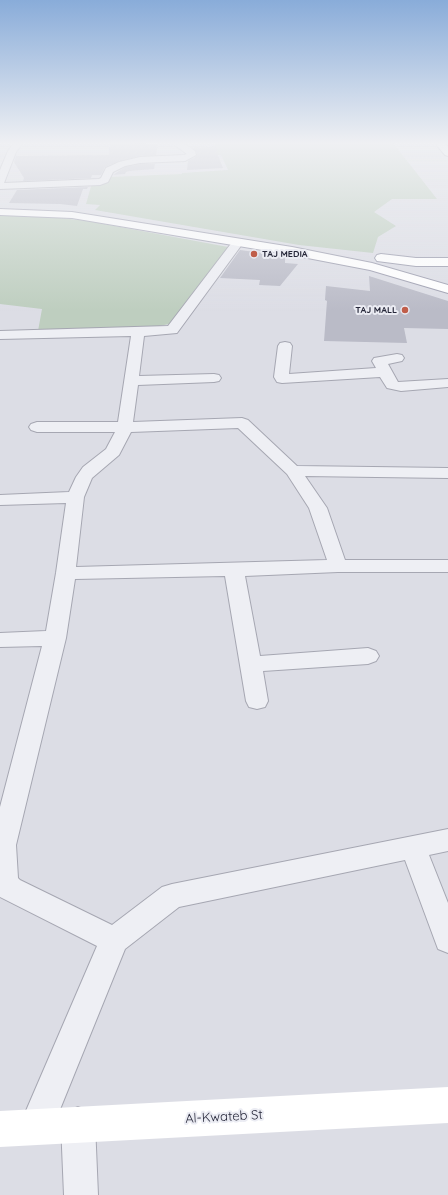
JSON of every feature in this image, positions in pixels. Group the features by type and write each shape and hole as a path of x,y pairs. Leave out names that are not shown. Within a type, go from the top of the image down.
{"main road":[{"path":"0,208 77,212 122,220 237,243 372,267 448,289"},
{"path":"0,212 72,215 122,220 360,256 416,262 448,262"},
{"name":"Al-Kwateb St","path":"0,1129 448,1105"}],"street":[{"path":"0,335 138,332 175,329 237,243"},
{"path":"114,940 10,889 5,880 2,845 55,638 66,573 75,497 84,477 89,470 113,452 125,427 138,332"},
{"path":"285,346 282,379 385,372"},
{"path":"397,358 379,361 392,385 448,384"},
{"path":"131,381 214,378"},
{"path":"37,427 125,427 242,423 293,471 318,508 338,566"},
{"path":"293,471 448,473"},
{"path":"0,500 75,497"},
{"path":"66,573 234,570 338,566 448,566"},
{"path":"234,570 257,701"},
{"path":"0,640 55,638"},
{"path":"251,664 368,656"},
{"path":"36,1127 114,940 172,896 448,840"},
{"path":"413,847 448,940"},
{"path":"78,1124 82,1195"}],"green space":[{"path":"87,199 437,199 392,199 374,212 396,226 378,237 373,253 299,245 95,210 100,205 86,204"},
{"path":"0,215 43,216 88,221 228,247 169,324 154,327 38,331 42,309 0,304"}],"building":[{"path":"12,199 80,199 77,206 60,204 9,203"},
{"path":"240,250 285,256 285,263 298,264 280,286 259,285 260,280 220,278"},
{"name":"TAJ MALL","path":"369,276 448,301 448,329 404,328 407,343 324,341 327,301 325,300 326,286 370,291"}],"place":[{"name":"TAJ MEDIA","path":"254,254"},
{"name":"TAJ MALL","path":"405,310"}]}
